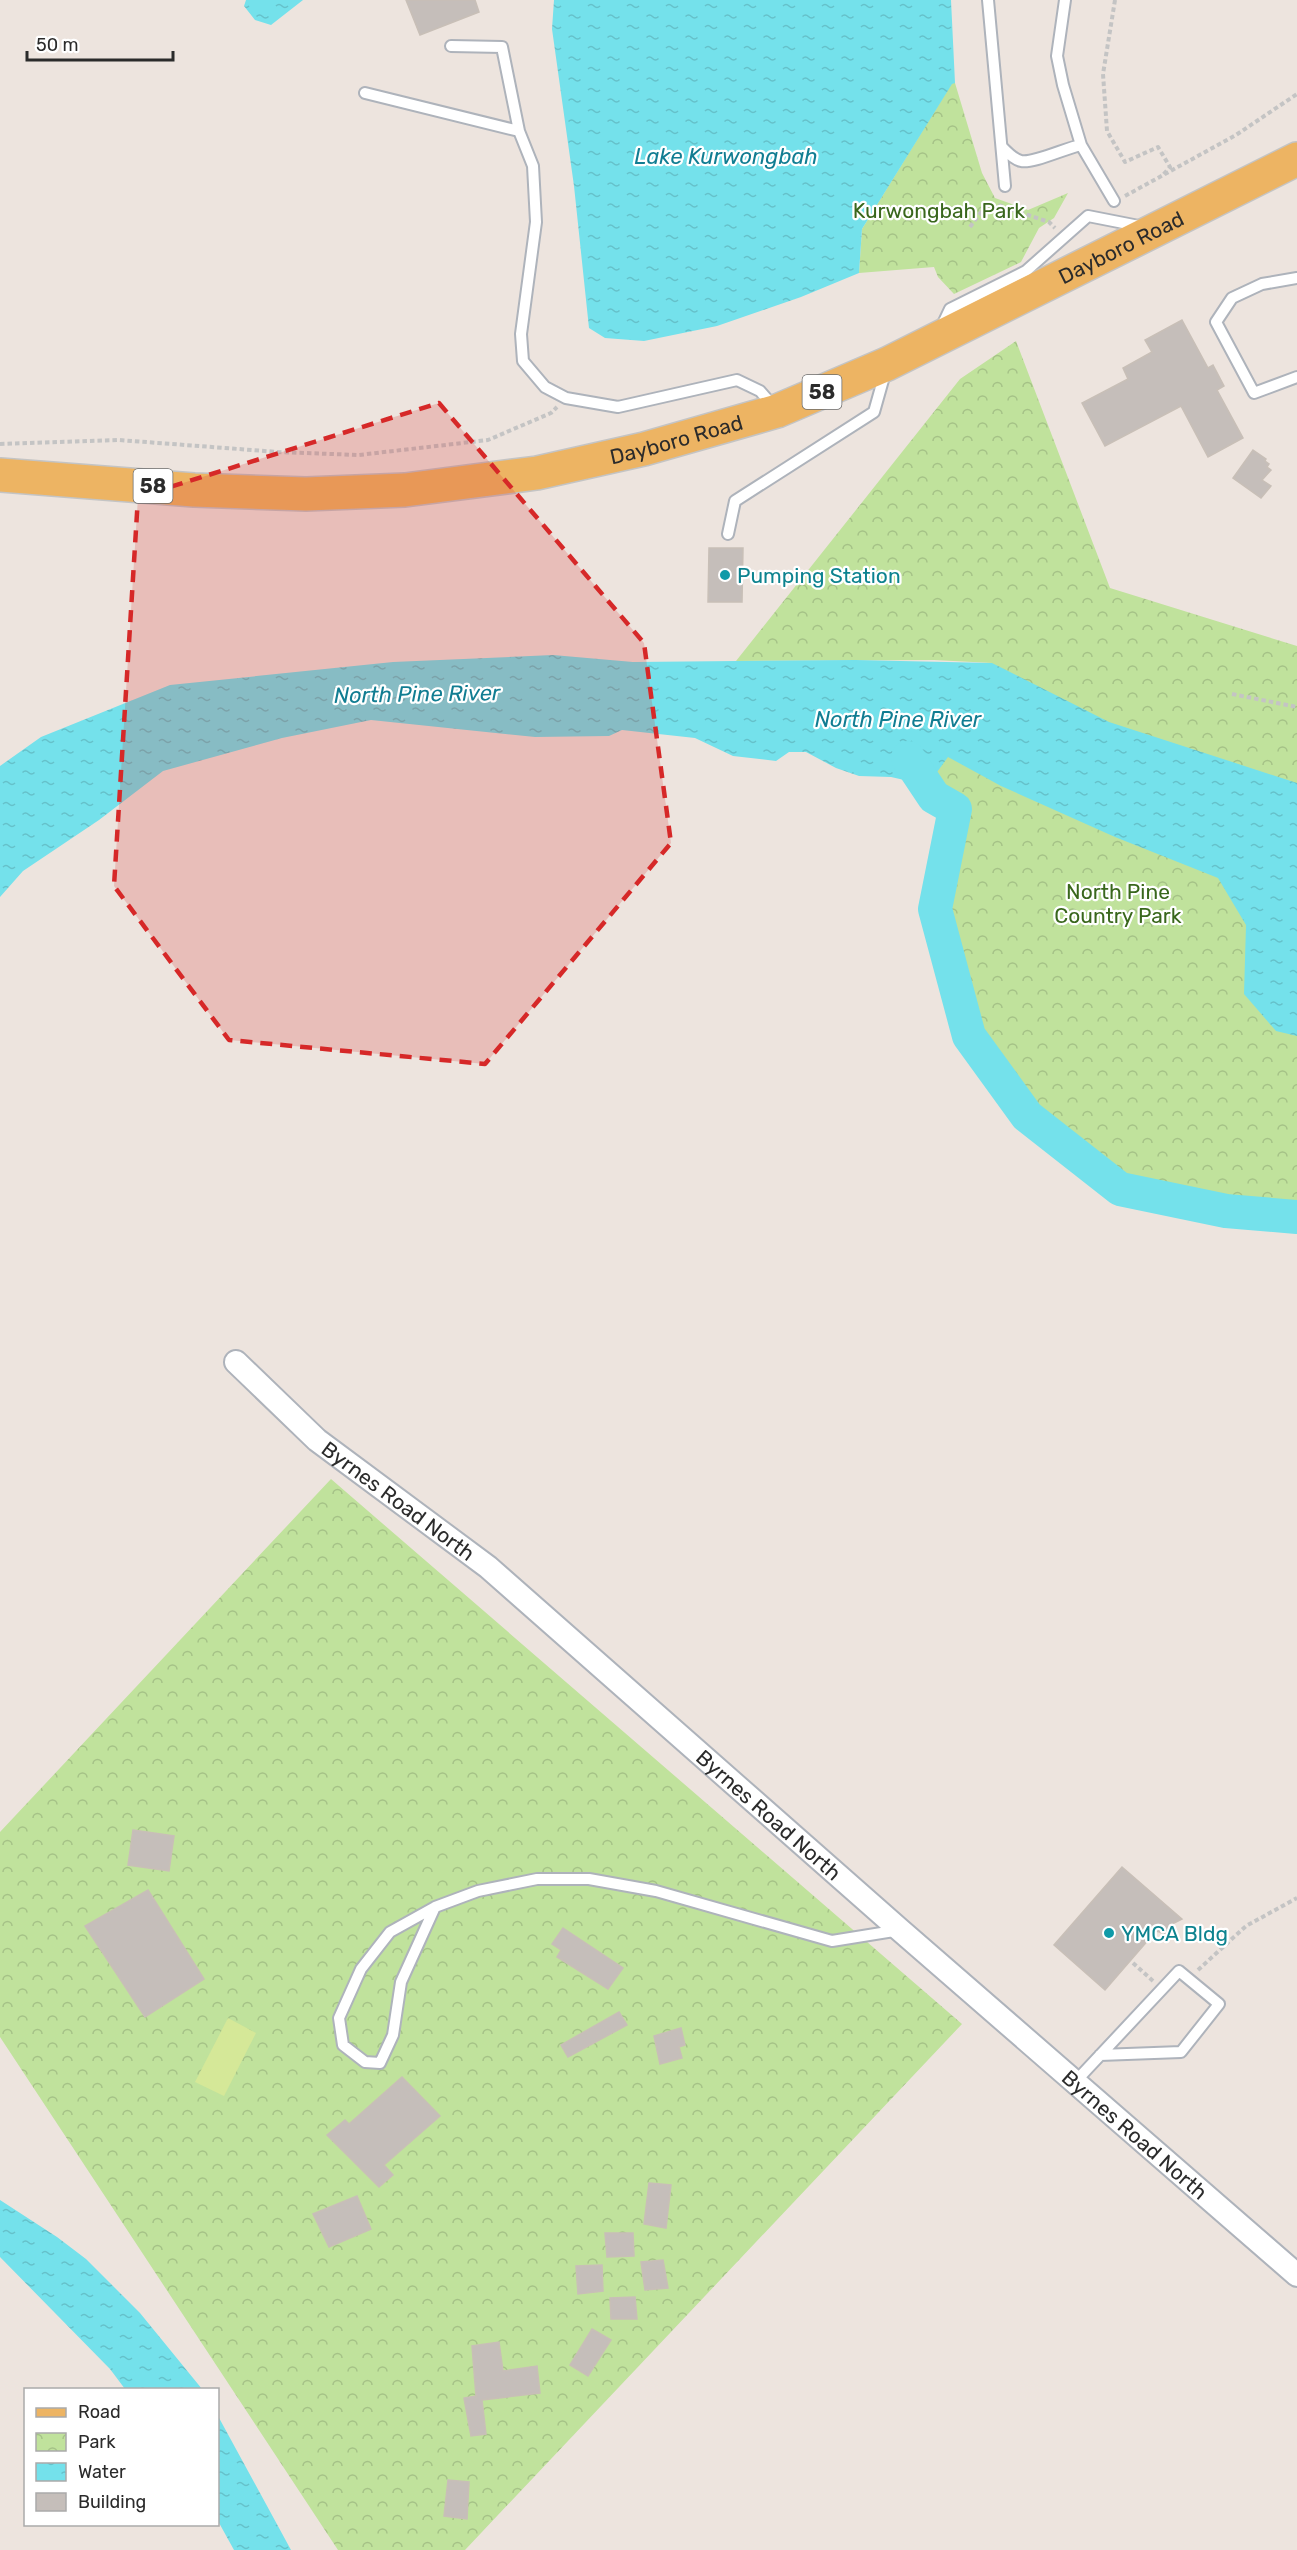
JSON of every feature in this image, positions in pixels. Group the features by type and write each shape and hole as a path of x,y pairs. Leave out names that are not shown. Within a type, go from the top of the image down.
{"main road":[{"name":"Dayboro Road","path":"0,475 306,494 405,490 537,473 644,449 777,411 888,364 1297,159"}],"street":[{"name":"Byrnes Road North","path":"236,1362 317,1440 488,1568 1297,2275"}],"lane":[{"path":"988,0 1005,186"},
{"path":"1065,0 1057,57 1062,85 1081,145 1114,201"},
{"path":"451,46 502,46 519,131 533,166 536,222 521,334 524,361 544,387 566,398 618,407 737,380 760,391 777,411"},
{"path":"365,93 519,131"},
{"path":"1002,147 1009,155 1020,161 1033,160 1081,145"},
{"path":"936,339 950,309 1026,271 1088,216 1156,229"},
{"path":"1297,278 1262,284 1232,298 1216,322 1254,393 1297,377"},
{"path":"728,534 735,501 874,412 888,364"},
{"path":"435,1907 400,1982 393,2035 380,2063 365,2062 343,2045 339,2018 362,1969 390,1932 435,1907 478,1891 537,1879 590,1879 657,1891 832,1941 900,1930"},
{"path":"1075,2082 1100,2055 1179,1971 1219,2004 1181,2052 1100,2055"}],"path":[{"path":"1115,0 1103,74 1107,131 1125,162 1158,147 1170,167 1162,176"},
{"path":"1114,201 1236,135 1297,93"},
{"path":"970,226 989,205 998,204 1049,222 1064,237"},
{"path":"0,444 119,440 279,452 359,455 489,440 551,413 566,398"},
{"path":"1232,694 1297,707"},
{"path":"1188,1978 1246,1926 1297,1898"},
{"path":"1133,1963 1162,1989"}],"highlighted area":[{"path":"439,403 644,643 671,843 485,1064 229,1040 114,886 138,497"}],"green space":[{"name":"Kurwongbah Park","path":"952,83 955,83 982,173 995,198 1028,210 1068,193 1054,218 1039,228 1021,262 954,294 938,277 934,267 859,273 862,229"},
{"name":"North Pine Country Park","path":"1016,341 1110,588 1297,646 1297,1217 1226,1211 1120,1189 1027,1116 969,1036 935,909 955,809 934,797 924,782 992,663 934,660 736,661 960,379"},
{"path":"331,1479 962,2024 465,2550 338,2550 0,2037 0,1832"},
{"path":"228,2018 256,2033 224,2096 195,2082"}],"water":[{"path":"246,0 303,0 271,25 255,20 244,6"},
{"name":"Lake Kurwongbah","path":"554,0 951,0 955,83 952,84 862,229 859,273 801,297 717,326 644,341 605,338 589,328 574,186 552,29"},
{"name":"North Pine River","path":"553,655 633,662 855,660 992,663 1109,722 1297,783 1297,1036 1276,1031 1244,994 1246,925 1218,878 1115,837 1001,786 948,757 932,779 934,797 913,782 891,777 859,776 836,768 806,752 789,752 776,761 733,756 695,738 622,730 609,736 535,737 371,720 282,738 163,771 99,820 23,871 0,897 0,766 41,737 170,685 393,662"},
{"path":"0,2200 86,2259 140,2313 201,2388 124,2388 110,2369 0,2257"},
{"path":"219,2418 291,2550 234,2550 219,2523"}],"building":[{"path":"406,0 475,0 479,12 420,35"},
{"path":"1182,320 1208,368 1213,365 1224,386 1217,390 1243,438 1208,457 1181,406 1105,446 1082,403 1128,379 1123,368 1152,352 1145,340"},
{"path":"1253,450 1266,459 1265,461 1269,464 1267,467 1271,470 1262,480 1271,486 1261,498 1233,478"},
{"name":"Pumping Station","path":"709,548 743,548 742,602 708,602"},
{"path":"133,1830 174,1836 169,1871 128,1865"},
{"name":"YMCA Bldg","path":"1122,1867 1182,1919 1172,1924 1170,1935 1156,1931 1105,1990 1054,1945"},
{"path":"148,1890 204,1979 145,2017 85,1926"},
{"path":"563,1928 623,1968 608,1989 557,1957 561,1950 552,1944"},
{"path":"619,2012 627,2025 568,2057 561,2045"},
{"path":"681,2028 685,2045 679,2047 682,2058 660,2064 654,2036"},
{"path":"402,2077 440,2116 384,2165 393,2175 379,2187 327,2135 345,2120 349,2124"},
{"path":"649,2183 671,2185 666,2228 644,2224"},
{"path":"357,2196 371,2229 329,2247 313,2214"},
{"path":"605,2233 633,2233 634,2256 607,2257"},
{"path":"663,2260 668,2288 645,2290 641,2262"},
{"path":"602,2265 603,2291 578,2294 576,2266"},
{"path":"635,2297 637,2319 611,2319 610,2298"},
{"path":"592,2329 611,2340 588,2376 570,2365"},
{"path":"499,2342 503,2371 537,2366 540,2393 482,2400 486,2434 471,2436 464,2398 476,2396 472,2346"},
{"path":"448,2480 469,2482 467,2519 444,2516"}],"waterway":[{"name":"North Pine River","path":"908,758 934,797 955,809 935,909 969,1036 1027,1116 1120,1189 1226,1211 1297,1217"}],"place":[{"name":"Pumping Station","path":"725,575"},
{"name":"YMCA Bldg","path":"1109,1933"}]}
